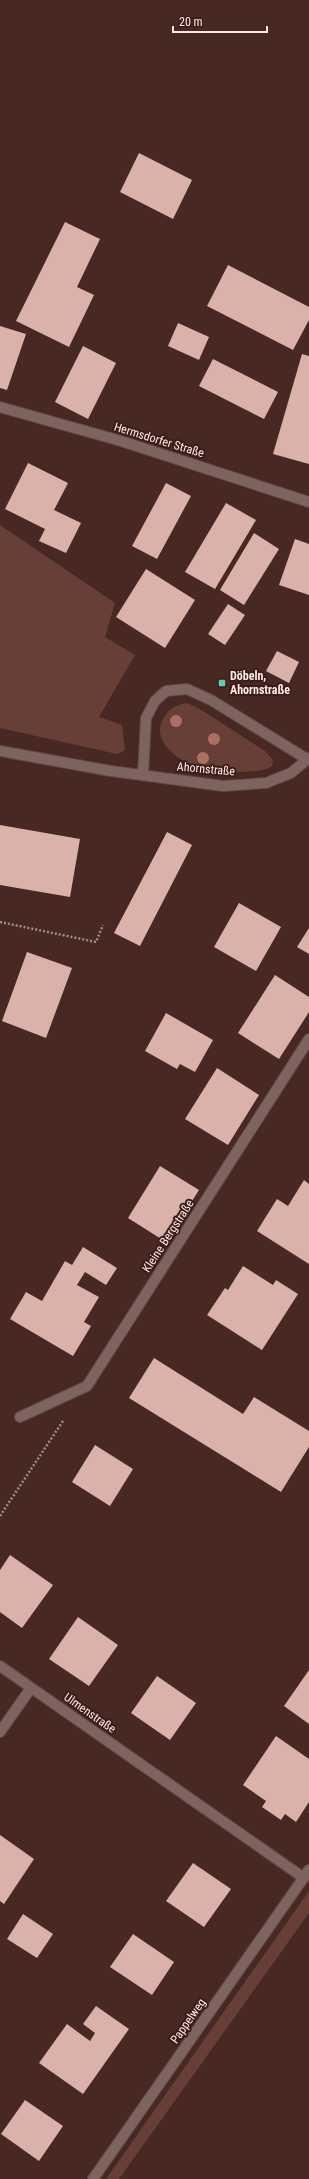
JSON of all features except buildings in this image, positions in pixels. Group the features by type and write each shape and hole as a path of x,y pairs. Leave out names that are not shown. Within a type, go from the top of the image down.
{"street":[{"name":"Hermsdorfer Straße","path":"0,407 121,441 309,502"},
{"name":"Ahornstraße","path":"0,751 111,771 223,786 266,784 291,773 308,759 211,700 187,689 166,691 155,701 146,718 143,775"},
{"name":"Kleine Bergstraße","path":"20,1417 87,1386 309,1039"},
{"name":"Ulmenstraße","path":"0,1666 165,1782"},
{"path":"0,1732 31,1688"},
{"name":"Pappelweg","path":"93,2179 306,1874 165,1782"}],"path":[{"path":"0,922 96,942 103,925"},
{"path":"0,1516 65,1419"}],"shaded area":[{"path":"0,525 115,603 105,637 135,655 99,717 122,725 125,750 117,754 0,728"},
{"path":"187,703 200,709 265,751 273,760 272,766 256,771 244,772 219,770 197,766 177,756 162,740 160,726 170,710 176,706"},
{"path":"309,1891 309,1913 119,2179 106,2179"}],"place":[{"name":"Döbeln, Ahornstraße","path":"222,683"}]}
